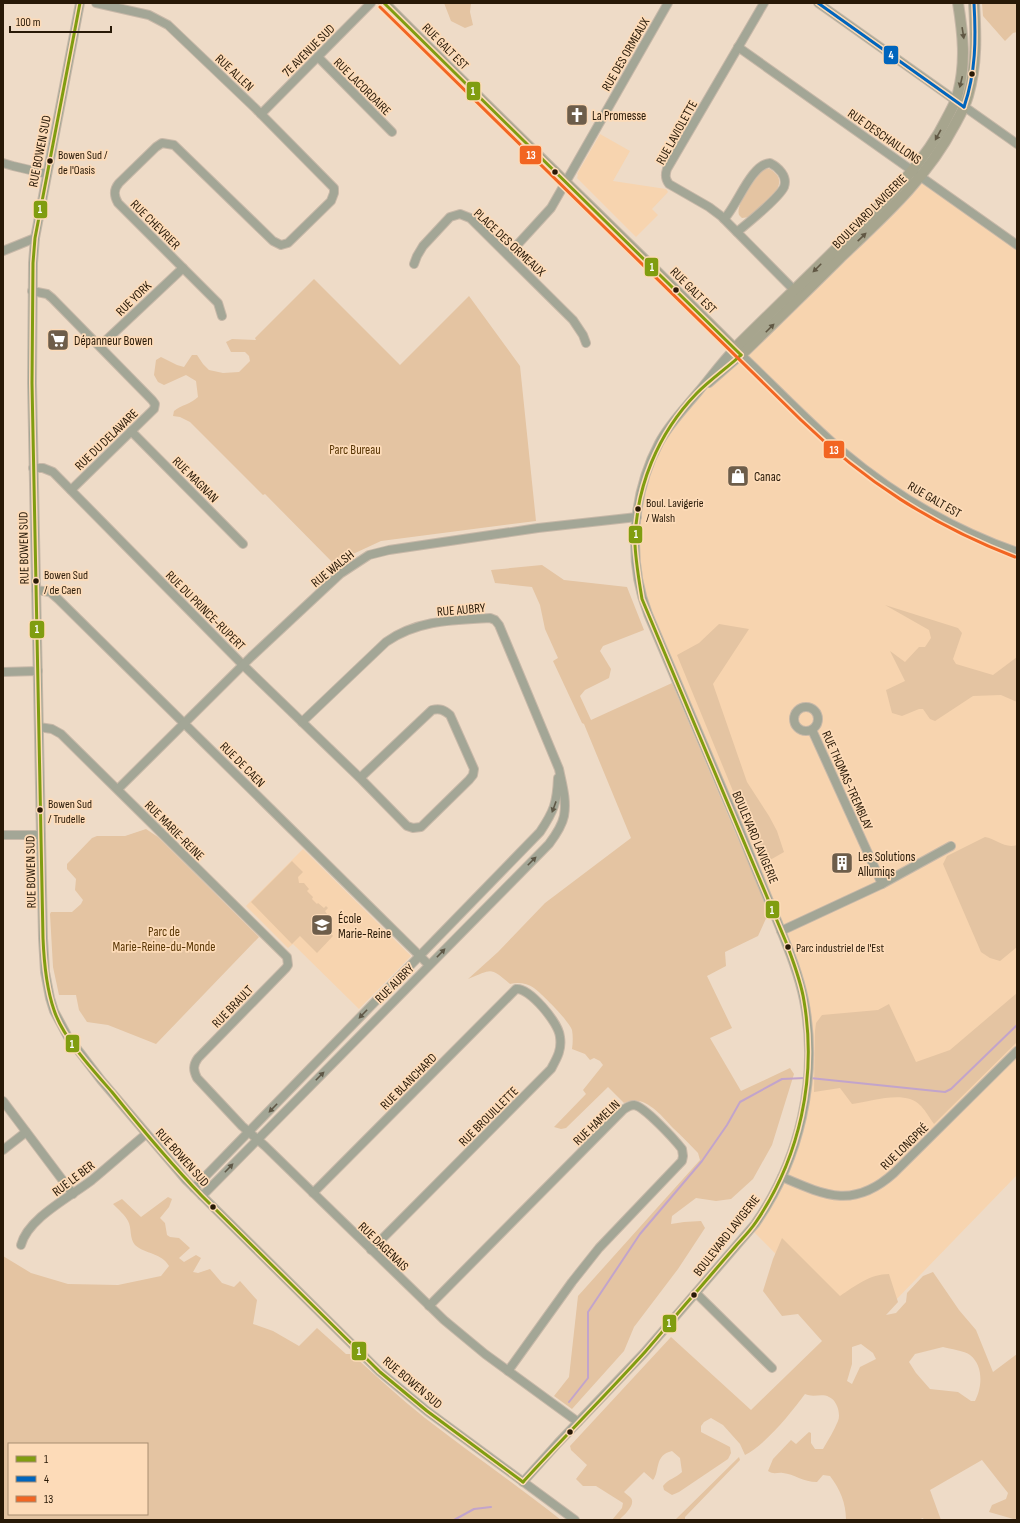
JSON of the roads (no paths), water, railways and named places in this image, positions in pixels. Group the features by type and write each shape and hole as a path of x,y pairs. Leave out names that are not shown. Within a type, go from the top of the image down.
{"main road":[{"name":"RUE GALT EST","path":"384,3 494,114 566,182 738,351"},
{"name":"BOULEVARD LAVIGERIE","path":"917,173 956,100 962,76 964,49 958,3"},
{"name":"BOULEVARD LAVIGERIE","path":"738,351 797,294 943,147 964,107 970,88 976,60 974,3"}],"street":[{"name":"RUE BOWEN SUD","path":"80,3 35,238 32,291 33,468 44,967 54,1011 74,1046 146,1134 194,1188 380,1372 427,1411 575,1520"},
{"name":"RUE ALLEN","path":"96,3 149,15 168,25 261,114 334,188 331,201 288,243 281,245"},
{"name":"7E AVENUE SUD","path":"261,114 372,3"},
{"name":"RUE DES ORMEAUX","path":"508,255 545,215 566,182 668,3"},
{"name":"RUE LAVIOLETTE","path":"764,3 667,169 665,175 669,184 709,207 724,219 797,294"},
{"path":"818,3 964,107 1016,142"},
{"name":"RUE DESCHAILLONS","path":"738,47 1017,245"},
{"name":"RUE LACORDAIRE","path":"318,57 392,132"},
{"name":"RUE CHEVRIER","path":"222,316 218,303 118,203 115,198 116,187 119,183 156,147 162,143 174,145 181,150 273,241 281,245"},
{"path":"724,219 734,206 752,176 761,165 770,162 779,169 785,177 785,182 781,192 737,232"},
{"path":"3,163 47,174"},
{"name":"PLACE DES ORMEAUX","path":"414,264 419,252 450,217 460,214 470,218 573,320 581,331 586,343"},
{"path":"3,251 35,238"},
{"name":"RUE YORK","path":"100,346 183,268"},
{"path":"32,291 42,292 52,298 100,346"},
{"name":"RUE DU DELAWARE","path":"71,490 154,409 155,404 152,400 100,346"},
{"name":"BOULEVARD LAVIGERIE","path":"523,1482 644,1353 755,1224 768,1205 782,1177 798,1133 804,1106 809,1063 808,1033 804,1000 793,961 642,599 637,580 634,544 636,517 651,460 671,424 698,392 730,366 738,351"},
{"name":"RUE GALT EST","path":"738,351 825,436 864,468 937,516 1017,552"},
{"name":"RUE MAGNAN","path":"131,431 243,544"},
{"name":"RUE DU PRINCE-RUPERT","path":"33,468 48,470 71,490 243,665 360,778 407,826 413,828 421,827 469,780 473,775 474,769 450,714 438,708 432,710 360,778"},
{"name":"RUE WALSH","path":"118,789 243,665 340,574 369,555 389,550 538,528 636,517"},
{"name":"RUE DE CAEN","path":"36,590 50,592 58,599 429,965"},
{"name":"RUE AUBRY","path":"202,1196 549,844 559,828 564,816 564,793 559,769 499,625 495,620 490,618 448,620 410,629 398,634 386,642 302,722"},
{"path":"3,672 38,671"},
{"name":"RUE MARIE-REINE","path":"39,728 52,729 61,734 279,948 287,957 288,961"},
{"name":"RUE THOMAS-TREMBLAY","path":"812,730 882,884"},
{"name":"RUE AUBRY","path":"194,1188 540,832 551,816 557,799 559,769"},
{"path":"3,835 41,835"},
{"path":"781,931 882,884 951,846"},
{"name":"RUE BRAULT","path":"193,1067 198,1058 286,968 288,961"},
{"name":"RUE BLANCHARD","path":"313,1193 516,989 520,988"},
{"name":"RUE BROUILLETTE","path":"371,1250 551,1069 560,1053 559,1028 551,1016 520,988"},
{"name":"RUE LONGPRÉ","path":"782,1177 813,1190 835,1196 855,1195 874,1189 894,1173 1017,1051"},
{"name":"RUE DAGENAIS","path":"193,1067 196,1078 249,1133 429,1306 464,1337 578,1422"},
{"path":"3,1101 73,1194"},
{"name":"RUE HAMELIN","path":"429,1306 623,1110 628,1106 634,1105 645,1110 682,1149 682,1161 599,1248 572,1282 508,1371"},
{"path":"3,1150 26,1132"},
{"name":"RUE LE BER","path":"20,1245 22,1238 32,1226 92,1180 146,1134"},
{"path":"696,1293 772,1368"}],"waterway":[{"path":"810,1078 945,1092 951,1089 1017,1025"},
{"path":"569,1402 588,1378 588,1312 640,1234 702,1161 727,1125 740,1102 782,1079 805,1078"},
{"path":"454,1520 474,1509 491,1507"}],"place":[{"name":"La Promesse","path":"577,115"},
{"name":"Bowen Sud / de l'Oasis","path":"50,161"},
{"name":"Dépanneur Bowen","path":"58,340"},
{"name":"Canac","path":"738,476"},
{"name":"Boul. Lavigerie / Walsh","path":"638,509"},
{"name":"Bowen Sud / de Caen","path":"36,581"},
{"name":"Bowen Sud / Trudelle","path":"40,810"},
{"name":"Les Solutions Allumiqs","path":"842,863"},
{"name":"École Marie-Reine","path":"322,925"},
{"name":"Parc industriel de l'Est","path":"788,947"}],"park label":[{"name":"Parc Bureau","path":"355,449"},
{"name":"Parc de Marie-Reine-du-Monde","path":"164,938"}]}
